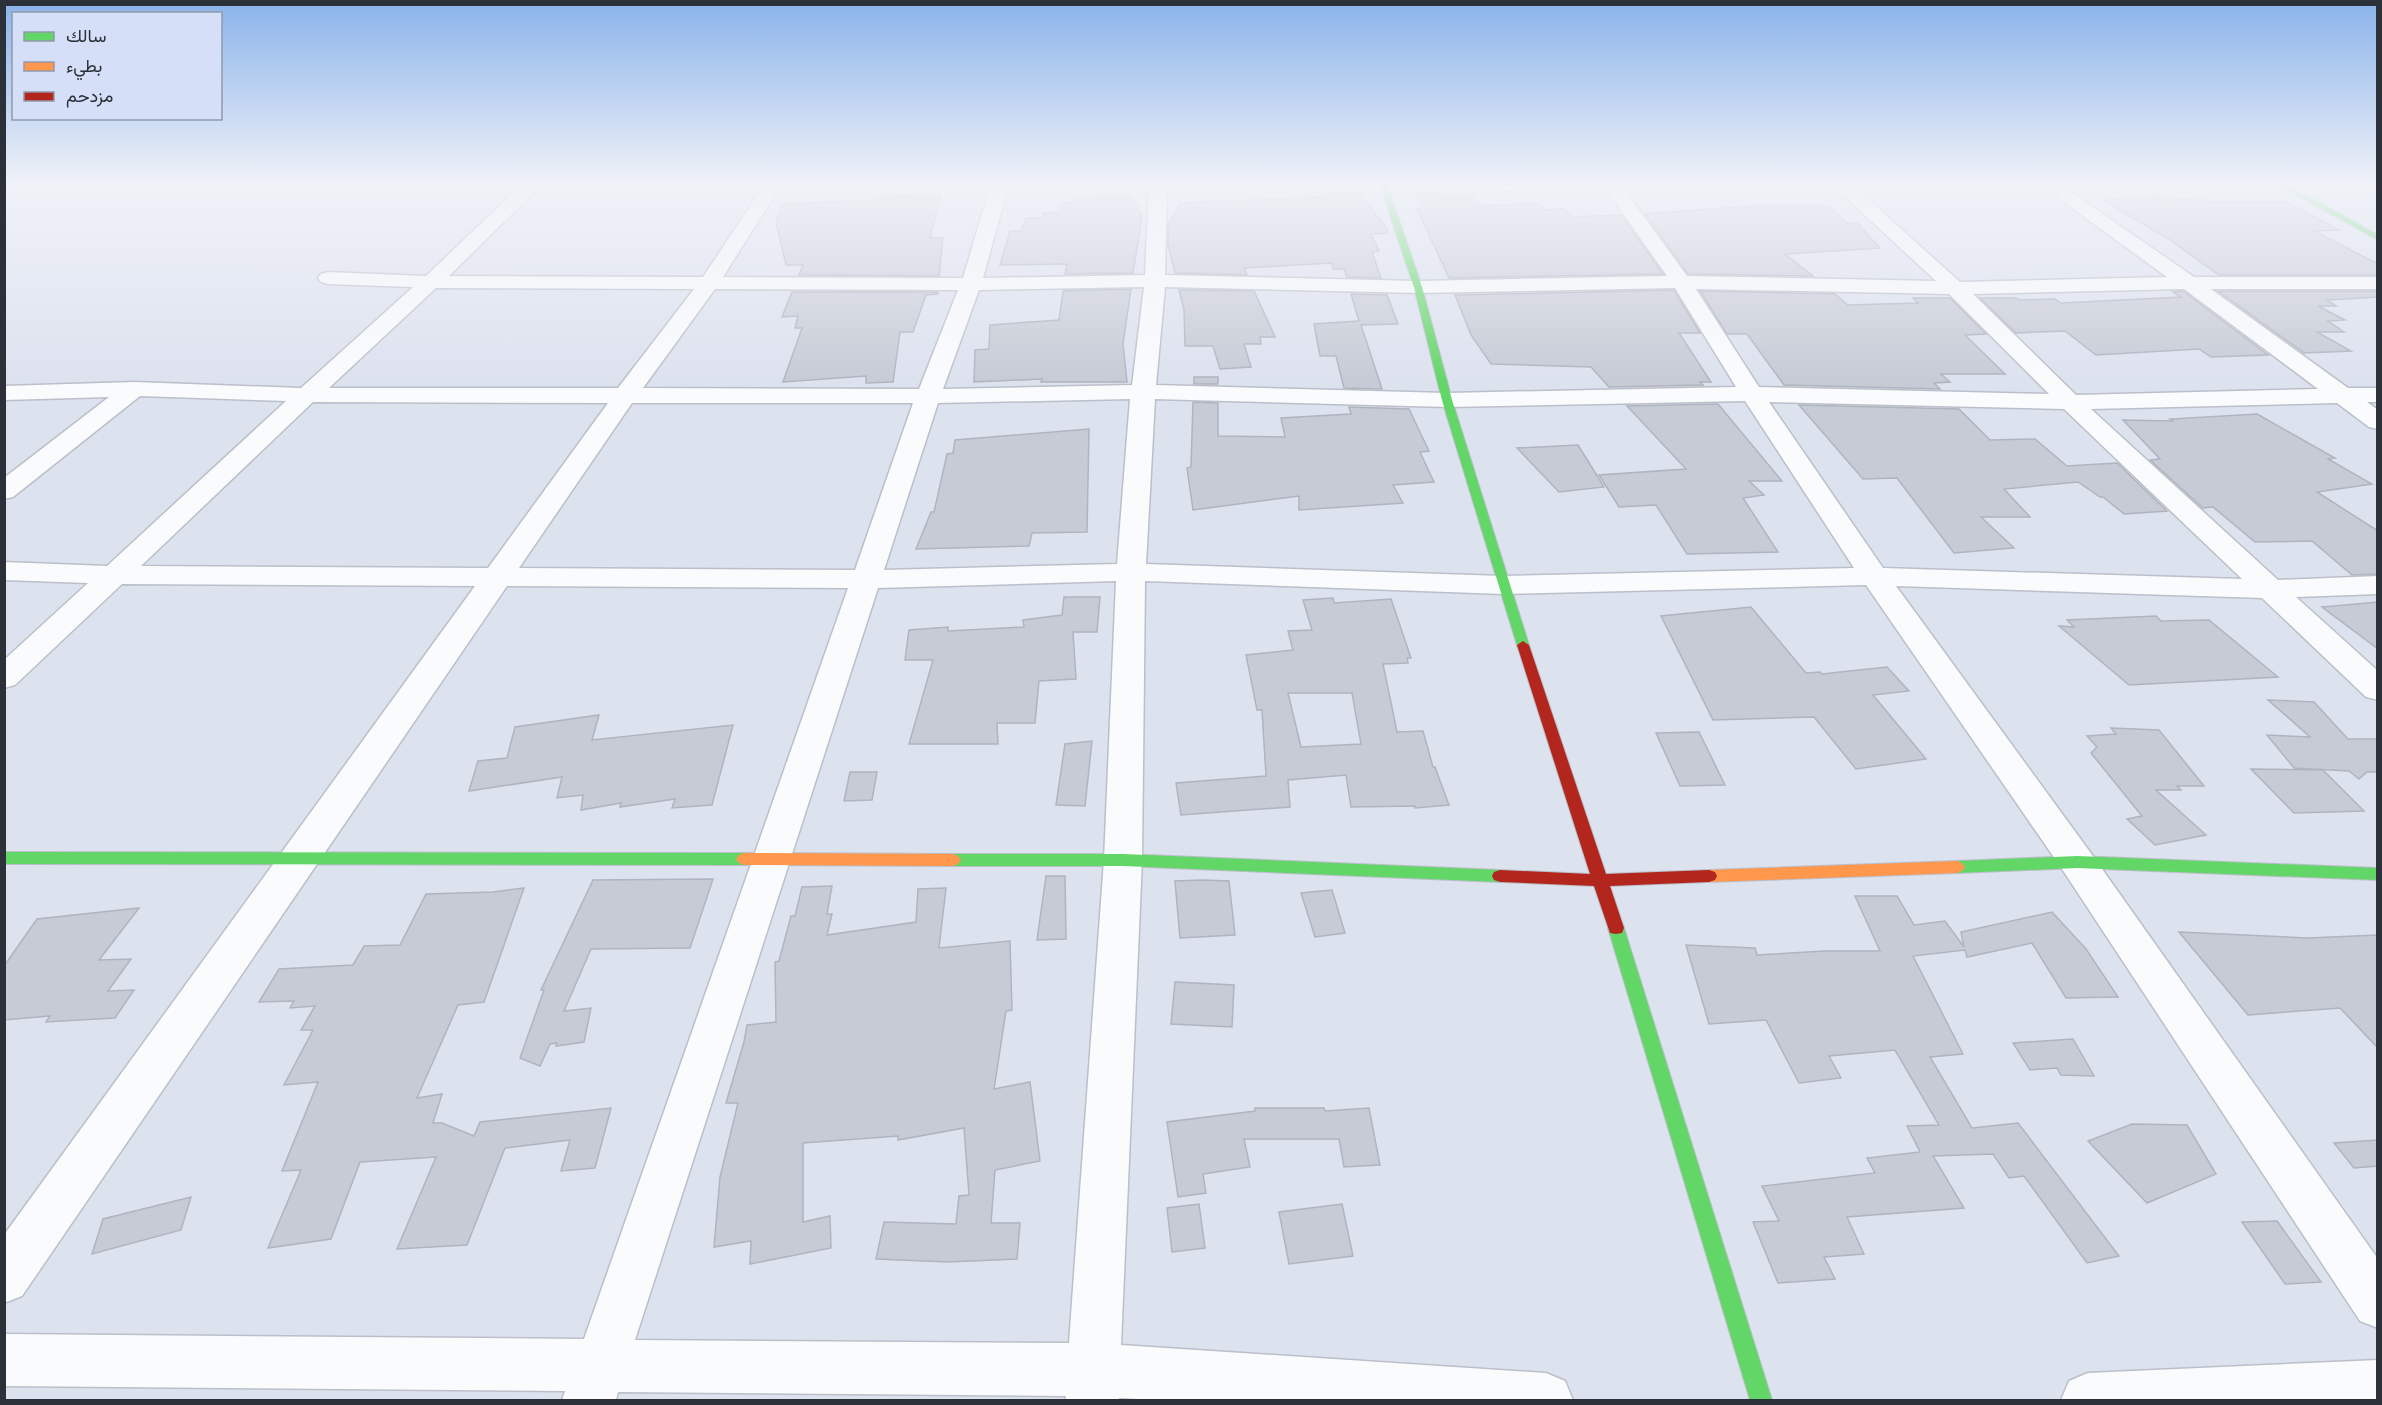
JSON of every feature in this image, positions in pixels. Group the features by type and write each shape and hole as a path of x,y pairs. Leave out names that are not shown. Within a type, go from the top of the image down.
{"street":[{"path":"4,678 462,251"},
{"path":"4,1278 625,396 709,283 730,251"},
{"path":"594,1383 928,396 971,284 981,251"},
{"path":"1093,1385 1123,860 1131,572 1143,392 1155,281 1156,251"},
{"path":"1405,251 1418,287 1447,400 1503,585 1601,880 1761,1401"},
{"path":"1659,251 1875,576 2077,862 2378,1303"},
{"path":"1914,251 2267,589 2378,690"},
{"path":"2143,251 2378,422"},
{"path":"328,278 431,282 971,284 1155,281 1418,287 1681,282 1955,288 2189,283 2378,283"},
{"path":"4,491 134,389"},
{"path":"4,393 134,389 307,395 625,396 928,396 1143,392 1447,400 1752,394 2070,402 2378,395"},
{"path":"4,571 114,575 867,579 1131,572 1503,585 1875,576 2267,589 2378,585"},
{"path":"4,858 1123,860 1601,880 2077,862 2378,874"},
{"path":"4,1359 594,1383 1093,1385 1546,1401"},
{"path":"2088,1401 2378,1387"}],"building":[{"path":"783,251 942,251 939,276 799,275 803,265 786,265"},
{"path":"1004,251 1137,251 1133,273 1065,274 1067,264 1000,265"},
{"path":"1169,251 1379,251 1372,252 1381,278 1347,277 1344,269 1333,269 1332,263 1244,268 1247,275 1175,273"},
{"path":"1436,251 1646,251 1663,274 1449,278"},
{"path":"1671,251 1839,251 1785,254 1813,276 1688,274"},
{"path":"2185,251 2352,251 2378,264 2378,275 2219,275"},
{"path":"1131,289 1123,344 1127,382 1041,382 1042,379 974,382 975,350 989,349 990,325 1059,320 1063,291"},
{"path":"1179,290 1254,291 1275,337 1260,337 1261,344 1244,344 1251,367 1220,369 1213,346 1185,346 1184,310"},
{"path":"1674,290 1700,333 1679,333 1711,382 1700,382 1703,385 1609,387 1591,367 1491,364 1471,335 1455,295"},
{"path":"1700,291 1835,294 1848,305 1918,303 1913,298 1950,298 1986,334 1965,335 2005,374 1941,374 1950,382 1934,383 1940,389 1784,385 1747,334 1727,334"},
{"path":"2183,291 2268,355 2211,357 2199,349 2096,355 2065,331 2016,333 1980,298 2055,299 2061,303 2181,297 2173,292"},
{"path":"2218,291 2378,291 2378,297 2327,300 2336,306 2318,306 2345,320 2328,321 2344,332 2317,332 2351,351 2304,353"},
{"path":"792,292 938,292 938,294 926,295 913,332 900,332 893,382 866,383 866,376 783,382 802,328 795,328 798,316 782,317"},
{"path":"1351,294 1387,295 1398,324 1361,325 1382,389 1344,388 1336,356 1320,356 1314,324 1359,321"},
{"path":"1194,377 1218,377 1218,384 1194,384"},
{"path":"1193,402 1218,403 1218,436 1285,437 1281,418 1351,414 1349,407 1409,409 1429,451 1420,452 1434,482 1393,485 1403,503 1299,510 1299,496 1193,510 1187,468 1191,467"},
{"path":"1718,404 1782,481 1749,481 1764,495 1743,498 1778,552 1687,554 1656,505 1619,507 1599,475 1686,469 1627,406"},
{"path":"1799,405 1959,409 1990,440 2035,439 2067,466 2117,463 2167,511 2124,514 2103,497 2078,482 2004,489 2030,517 1981,517 2014,548 1954,553 1897,478 1863,479"},
{"path":"2257,414 2335,458 2328,459 2372,484 2317,492 2378,531 2378,574 2352,575 2312,541 2255,542 2213,507 2203,508 2150,460 2160,459 2123,420 2173,421 2170,419"},
{"path":"1089,429 1087,532 1032,533 1029,546 916,549 931,512 934,512 947,454 953,453 955,440"},
{"path":"1578,445 1604,487 1559,492 1517,448"},
{"path":"1064,597 1100,597 1097,632 1073,632 1076,679 1039,681 1035,723 997,723 998,744 909,744 933,660 905,660 909,630 948,627 948,631 1024,627 1023,620 1062,615"},
{"path":"1333,598 1334,603 1391,599 1411,658 1407,658 1408,663 1383,664 1397,732 1423,731 1433,767 1435,767 1449,805 1415,808 1415,806 1351,807 1346,775 1288,780 1290,807 1181,815 1176,783 1266,776 1262,710 1257,710 1246,655 1293,650 1288,631 1312,630 1303,600","holes":["1288,693 1352,693 1361,744 1301,747"]},
{"path":"2378,602 2378,649 2322,607"},
{"path":"1751,607 1806,673 1820,672 1822,674 1887,667 1909,691 1873,695 1926,759 1856,769 1814,717 1713,720 1661,616"},
{"path":"2156,616 2161,621 2209,620 2278,677 2129,685 2059,626 2074,627 2067,620"},
{"path":"2268,700 2314,702 2348,739 2378,739 2378,772 2367,772 2359,779 2349,771 2294,768 2267,735 2310,737"},
{"path":"599,715 592,740 733,725 712,805 672,808 675,799 620,807 621,803 581,810 583,795 557,798 562,777 469,791 478,761 507,758 515,727"},
{"path":"2111,728 2159,730 2204,786 2177,786 2181,790 2156,790 2206,835 2155,845 2127,819 2142,816 2091,753 2097,747 2087,736 2116,734"},
{"path":"1699,732 1725,785 1680,786 1656,733"},
{"path":"1092,741 1085,806 1056,805 1065,744"},
{"path":"2251,769 2323,770 2364,811 2294,813"},
{"path":"850,772 877,772 872,800 844,801"},
{"path":"1046,876 1065,876 1066,939 1037,940"},
{"path":"713,879 690,948 591,949 564,1011 591,1008 584,1042 556,1046 557,1043 550,1044 540,1066 520,1058 544,990 541,990 593,880"},
{"path":"1175,881 1229,881 1235,935 1180,938"},
{"path":"832,886 827,914 832,914 827,935 916,922 918,889 946,888 939,948 1010,941 1012,1010 1006,1011 994,1089 1030,1082 1040,1161 995,1170 991,1223 1020,1223 1017,1259 948,1262 876,1259 884,1222 956,1224 959,1196 969,1195 964,1128 898,1140 898,1136 803,1143 803,1222 830,1216 831,1248 750,1264 751,1241 714,1247 720,1177 738,1103 726,1103 747,1025 776,1022 775,962 779,961 791,916 795,916 802,887"},
{"path":"524,888 484,1002 458,1005 417,1098 442,1094 433,1123 442,1123 474,1136 480,1122 611,1108 595,1168 561,1171 570,1140 505,1148 467,1245 397,1249 436,1157 360,1162 331,1239 268,1248 301,1170 282,1171 318,1082 284,1085 313,1030 301,1030 315,1006 290,1008 294,1001 259,1002 279,969 353,965 364,946 400,945 426,894 493,892"},
{"path":"1332,890 1345,933 1315,937 1301,893"},
{"path":"1855,896 1897,896 1914,925 1945,921 1964,947 1961,932 2052,912 2086,949 2118,997 2066,998 2032,943 1967,957 1965,950 1913,956 1963,1054 1930,1057 1972,1128 2018,1123 2119,1256 2087,1263 2024,1176 2009,1178 1993,1154 1933,1156 1964,1208 1847,1217 1864,1254 1824,1257 1835,1279 1778,1283 1753,1222 1779,1221 1762,1186 1875,1173 1867,1158 1920,1152 1907,1126 1939,1125 1895,1050 1829,1056 1841,1078 1799,1083 1766,1020 1709,1024 1686,945 1755,948 1757,955 1824,951 1880,951"},
{"path":"139,908 99,960 131,959 108,991 134,990 115,1018 46,1022 50,1016 4,1020 4,966 37,919"},
{"path":"2179,932 2308,938 2378,935 2378,1048 2340,1008 2248,1015"},
{"path":"1175,982 1234,985 1232,1027 1171,1024"},
{"path":"2073,1039 2094,1076 2061,1075 2057,1068 2030,1070 2013,1043"},
{"path":"1255,1108 1324,1108 1325,1111 1369,1108 1380,1165 1344,1167 1339,1139 1244,1139 1250,1167 1203,1174 1206,1193 1178,1197 1167,1122 1255,1111"},
{"path":"2132,1124 2187,1125 2216,1174 2147,1203 2088,1141"},
{"path":"2378,1140 2378,1166 2354,1168 2334,1143"},
{"path":"191,1197 181,1230 92,1254 103,1219"},
{"path":"1199,1204 1205,1248 1172,1252 1167,1208"},
{"path":"1342,1204 1353,1256 1289,1264 1279,1212"},
{"path":"2277,1221 2321,1282 2285,1284 2242,1222"}],"traffic: fast":[{"path":"1405,251 1418,287 1447,400 1523,645"},
{"path":"4,858 744,859"},
{"path":"953,860 1123,860 1500,876"},
{"path":"1957,867 2077,862 2378,874"},
{"path":"1616,928 1761,1400"}],"traffic: slow":[{"path":"744,859 953,860"},
{"path":"1709,876 1957,867"}],"traffic: jam":[{"path":"1523,645 1616,928"},
{"path":"1500,876 1601,880 1709,876"}]}
